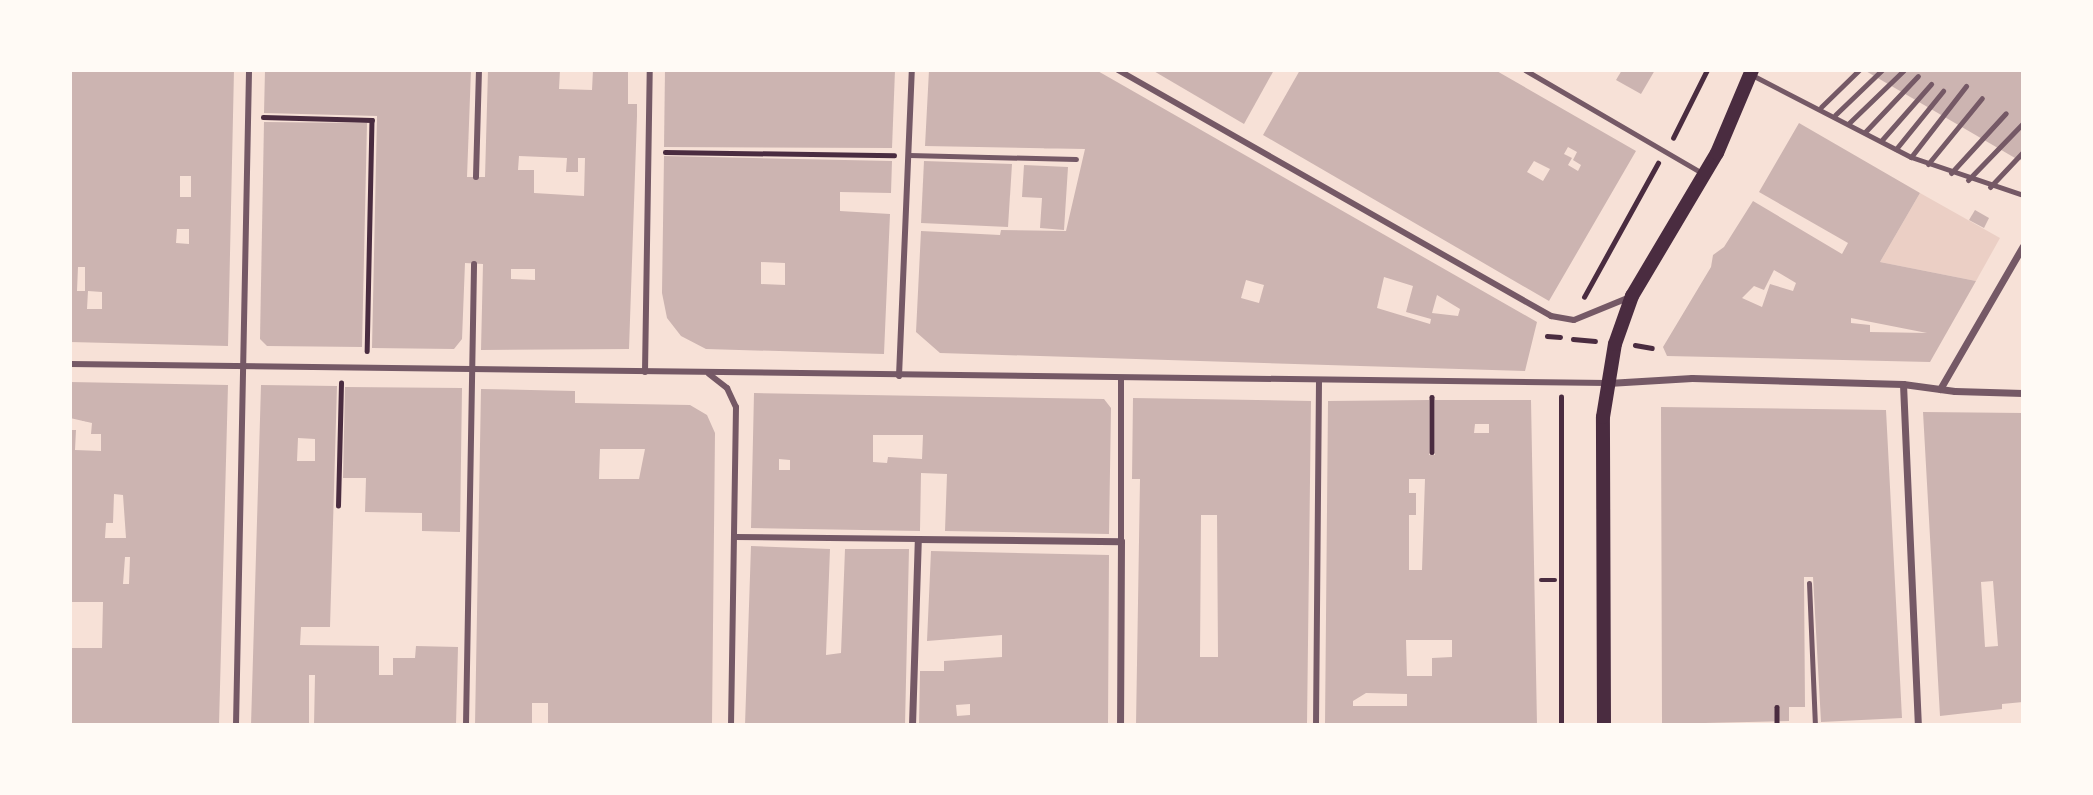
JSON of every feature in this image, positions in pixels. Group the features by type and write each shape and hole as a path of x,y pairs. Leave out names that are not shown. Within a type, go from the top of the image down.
{"main road":[{"path":"1604,725 1601,536 1608,383 1632,296 1704,174 1751,72"}],"street":[{"path":"236,725 249,70"},
{"path":"476,177 479,70"},
{"path":"645,372 650,70"},
{"path":"899,376 912,70"},
{"path":"1118,70 1536,308 1571,320 1632,296"},
{"path":"1940,389 2023,246"},
{"path":"466,725 474,264"},
{"path":"70,364 1515,385 1692,378 1903,384 1940,389 2023,393"},
{"path":"708,373 727,388 736,407 731,725"},
{"path":"1120,725 1121,379"},
{"path":"1316,725 1319,382"},
{"path":"1903,384 1918,725"},
{"path":"735,537 1121,541"},
{"path":"912,725 918,539"}],"lane":[{"path":"1525,70 1704,174"},
{"path":"1821,107 1859,70"},
{"path":"1835,115 1882,70"},
{"path":"1849,123 1903,70"},
{"path":"1751,72 1911,157 1968,180 2023,195"},
{"path":"1865,132 1918,76"},
{"path":"1881,141 1931,84"},
{"path":"1911,157 1966,86"},
{"path":"1896,149 1943,91"},
{"path":"1928,164 1982,98"},
{"path":"1951,173 2006,113"},
{"path":"1968,180 2023,123"},
{"path":"1990,187 2023,152"},
{"path":"909,155 1076,159"},
{"path":"1809,583 1815,725"}],"path":[{"path":"1681,124 1707,70"},
{"path":"264,117 372,120 367,348"},
{"path":"650,152 909,155"},
{"path":"1571,320 1658,162"},
{"path":"1636,345 1652,348"},
{"path":"1561,385 1561,725"},
{"path":"338,506 341,387"},
{"path":"1432,400 1432,452"},
{"path":"1541,580 1555,580"},
{"path":"1777,707 1777,725"}],"shaded area":[{"path":"1920,193 2000,238 1976,281 1880,262"}],"building":[{"path":"70,70 234,70 228,346 70,342","holes":["180,176 191,176 191,197 180,197","177,229 189,229 189,244 176,243","78,267 85,267 85,291 77,291","88,291 102,292 102,309 87,309"]},
{"path":"265,70 471,70 467,177 485,177 488,70 560,70 559,89 592,90 593,70 628,70 628,104 637,104 629,349 481,350 483,264 465,263 462,339 454,349 372,348 377,116 264,113","holes":["519,156 567,158 566,172 578,172 578,158 585,158 584,196 534,193 534,170 518,170","511,269 535,269 535,280 511,279"]},
{"path":"665,70 895,70 892,148 664,147"},
{"path":"929,70 1096,70 1537,322 1525,371 940,353 916,332 921,231 1000,235 1001,230 1066,231 1085,149 925,146","holes":["1384,277 1413,286 1406,312 1431,319 1430,324 1377,308","1246,280 1264,285 1259,303 1241,298","1437,295 1460,309 1458,316 1432,313"]},
{"path":"1152,70 1274,70 1244,124"},
{"path":"1300,70 1495,70 1636,151 1549,301 1263,135","holes":["1568,147 1577,152 1573,160 1581,165 1578,171 1568,165 1572,158 1564,154","1534,161 1550,169 1543,181 1527,172"]},
{"path":"1622,70 1655,70 1641,94 1616,80"},
{"path":"1864,70 2023,70 2023,161 2015,158"},
{"path":"264,122 367,123 362,347 267,346 260,339"},
{"path":"1799,123 1920,193 1880,262 1976,281 1930,362 1667,356 1663,347 1711,267 1713,255 1724,247 1753,201 1842,254 1848,243 1759,192","holes":["1774,270 1796,283 1793,291 1770,284 1762,307 1742,298 1754,286 1764,290","1851,318 1871,322 1927,333 1870,332 1870,325 1851,323"]},
{"path":"664,156 892,161 891,193 840,192 840,211 890,214 884,354 706,349 681,336 667,318 662,293","holes":["761,262 785,263 785,285 761,284"]},
{"path":"924,161 1012,164 1008,227 921,223"},
{"path":"1024,165 1068,167 1064,230 1040,228 1042,198 1022,197"},
{"path":"1975,210 1989,218 1984,228 1969,220"},
{"path":"70,382 228,385 219,725 70,725 70,648 102,648 103,602 70,602 70,430 76,430 75,450 101,451 101,434 91,434 92,423 70,418","holes":["114,494 123,495 126,538 105,538 106,523 113,523","125,557 130,557 129,584 123,584"]},
{"path":"261,385 337,386 330,627 301,627 300,645 379,646 379,675 393,675 393,658 415,658 416,646 458,647 456,725 314,725 315,675 309,675 309,725 251,725","holes":["298,438 315,439 315,461 297,461"]},
{"path":"345,387 462,388 460,532 422,531 422,513 365,512 366,478 343,478"},
{"path":"481,389 575,391 575,403 690,405 707,415 715,433 712,725 548,725 548,703 532,703 532,725 475,725","holes":["600,449 645,449 639,479 599,479"]},
{"path":"754,393 1104,399 1111,408 1109,534 945,531 947,474 921,473 920,531 751,528","holes":["873,435 923,435 922,459 888,457 887,463 873,462","779,459 790,460 790,470 779,470"]},
{"path":"1133,398 1311,401 1307,725 1136,725 1140,479 1132,479","holes":["1201,515 1217,515 1218,657 1200,657"]},
{"path":"1429,400 1429,455 1435,455 1435,400 1531,400 1537,725 1325,725 1328,401","holes":["1475,424 1489,424 1489,433 1474,433","1409,479 1425,479 1422,570 1409,570 1409,515 1416,515 1416,493 1409,493","1406,640 1452,640 1452,657 1432,658 1432,676 1407,676","1366,693 1407,694 1407,706 1353,706 1353,701"]},
{"path":"1661,407 1886,410 1902,718 1821,722 1813,577 1804,577 1805,707 1789,707 1789,721 1662,724"},
{"path":"1923,412 2023,413 2023,702 2002,704 2002,709 1940,716","holes":["1993,581 1998,646 1985,647 1981,582"]},
{"path":"751,546 830,549 826,655 841,653 845,549 909,549 905,725 745,725"},
{"path":"931,551 1109,555 1108,725 919,725 920,671 944,671 944,661 1002,657 1002,635 927,641","holes":["970,704 970,715 957,716 956,705"]}]}
